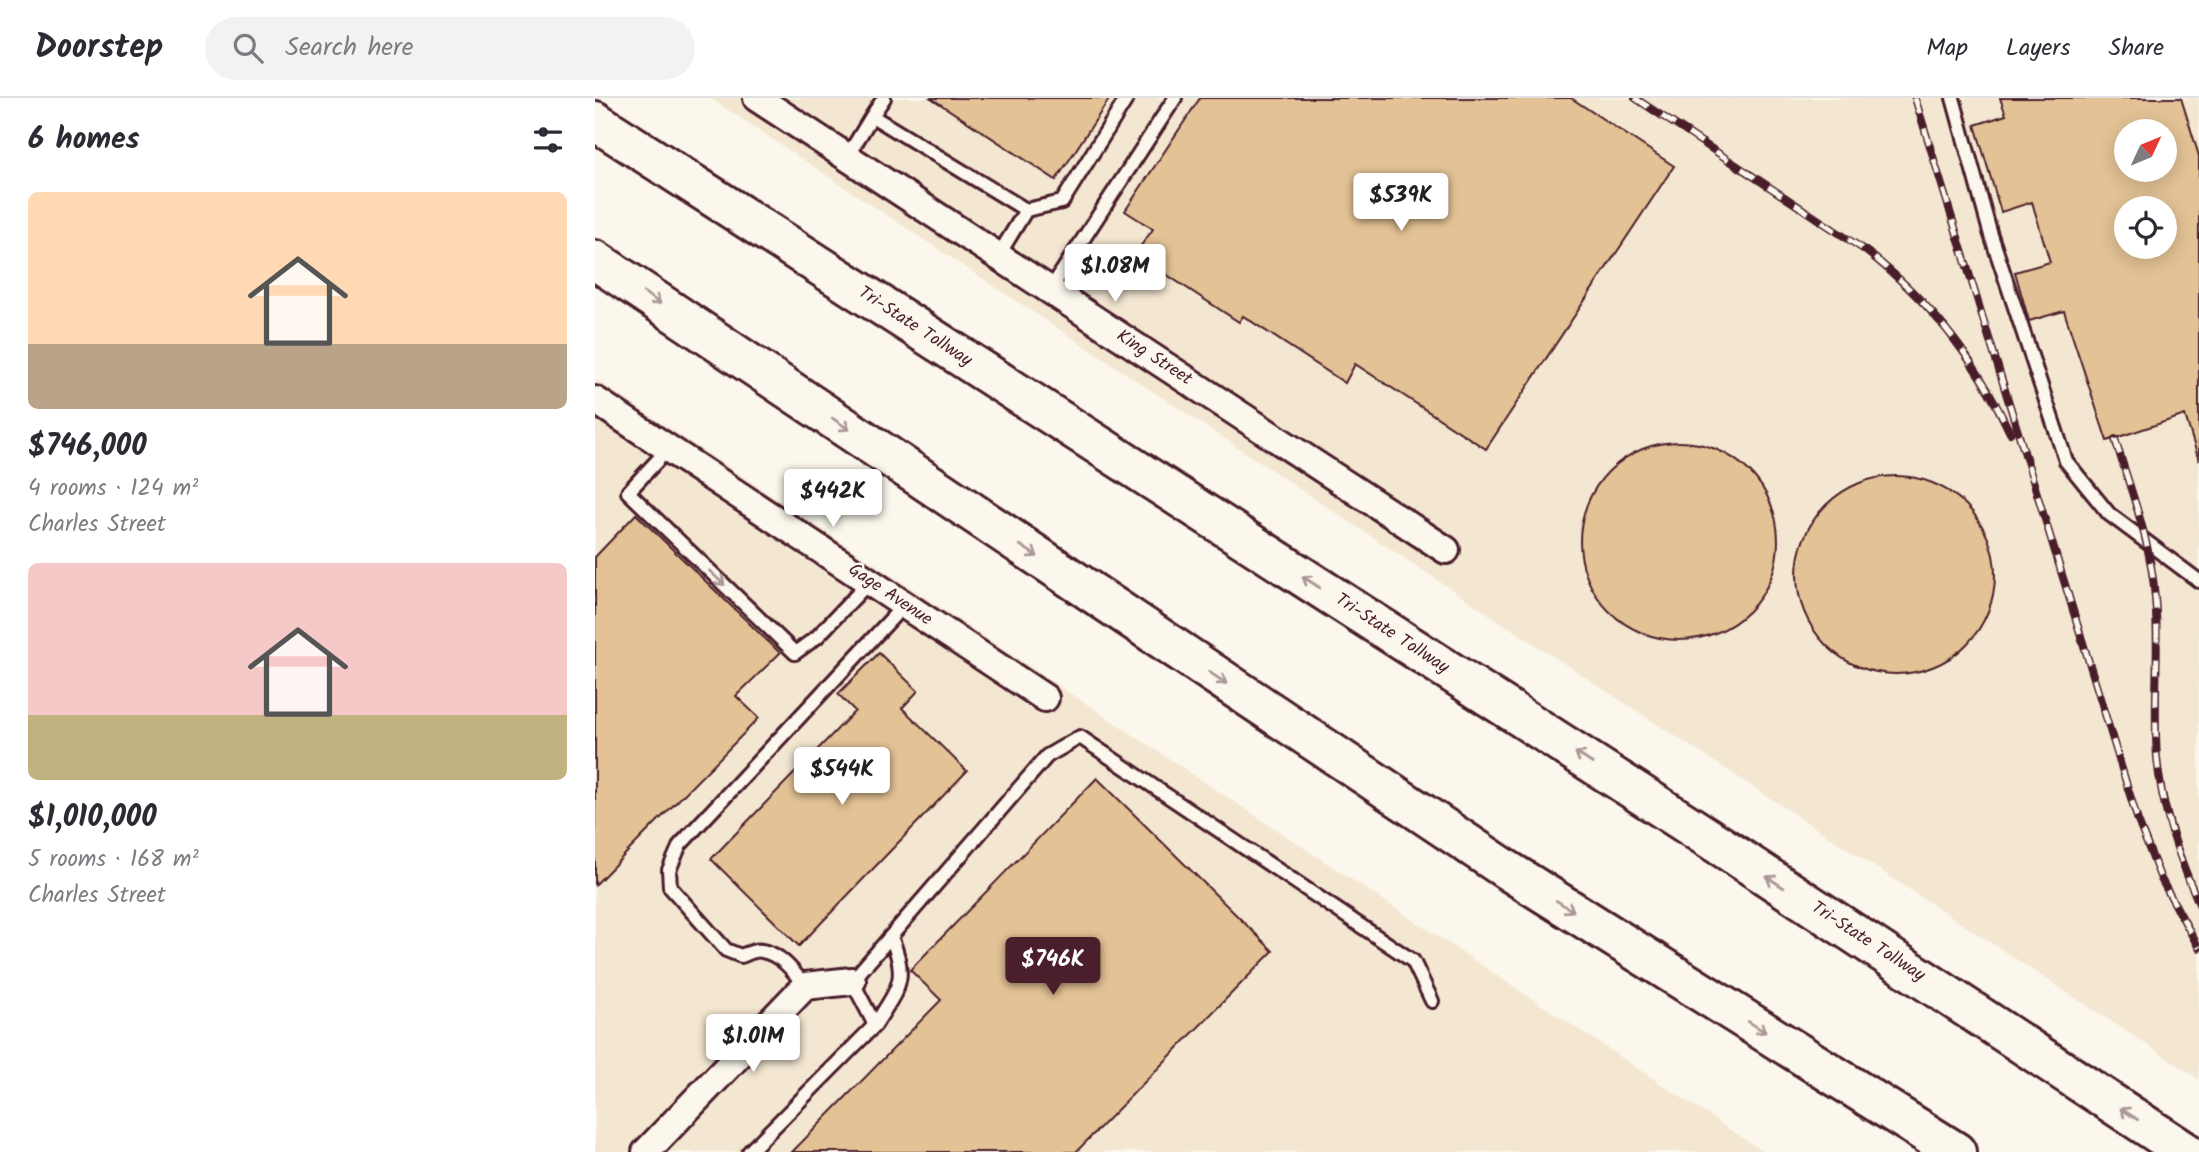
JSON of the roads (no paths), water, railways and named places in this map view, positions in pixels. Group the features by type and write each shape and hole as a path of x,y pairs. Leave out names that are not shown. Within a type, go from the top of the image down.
{"highway":[{"name":"Tri-State Tollway","path":"595,121 1724,848 2186,1152"},
{"path":"595,260 1507,870 1956,1152"}],"street":[{"name":"King Street","path":"757,98 1446,550"},
{"name":"Gage Avenue","path":"595,400 1045,698"},
{"path":"646,1152 805,986 852,981"}],"lane":[{"path":"847,157 884,98"},
{"path":"872,116 1026,210 1062,202 1127,98"},
{"path":"1050,290 1175,98"},
{"path":"1953,98 1994,244 2066,461 2109,514 2199,581"},
{"path":"998,256 1026,210"},
{"path":"669,448 628,492 795,653 817,637 870,581"},
{"path":"805,986 791,967 773,955 761,950 741,956 726,950 670,887 669,870 680,845 905,604"},
{"path":"875,1025 852,981 1047,756 1080,737 1413,961 1432,1001"},
{"path":"749,1152 875,1025 895,992 902,974 899,956 891,937"}],"railway":[{"path":"1635,98 1866,251 1889,270 1911,290 1949,333 1982,380 2010,433"},
{"path":"1915,98 2138,821 2161,879 2199,948"},
{"path":"2115,439 2139,517 2153,577 2157,638 2156,737 2162,795 2178,851 2199,904"}]}
